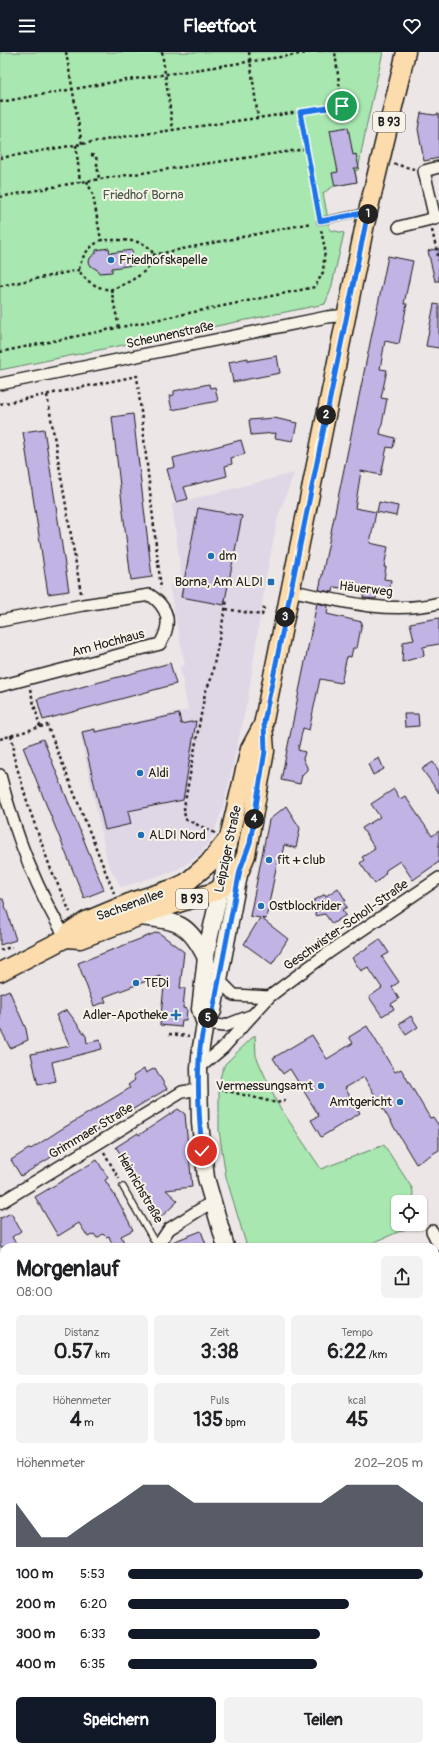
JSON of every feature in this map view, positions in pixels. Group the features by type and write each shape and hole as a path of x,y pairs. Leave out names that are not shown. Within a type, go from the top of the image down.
{"main road":[{"name":"Leipziger Straße","path":"240,870 250,843 265,751 263,725 290,590 368,212 406,52"},
{"name":"Leipziger Straße","path":"225,838 250,749 263,725"},
{"name":"Sachsenallee","path":"0,972 66,938 72,930 86,921 134,901 186,883 203,869 225,838"},
{"name":"Sachsenallee","path":"66,938 80,939 138,917 217,892 240,870"}],"street":[{"path":"399,227 437,218 424,171 439,167"},
{"name":"Scheunenstraße","path":"0,384 327,317 347,315"},
{"name":"Häuerweg","path":"290,590 352,604 376,607 408,607 439,603"},
{"path":"0,621 150,595"},
{"name":"Am Hochhaus","path":"0,686 160,644 166,631 167,617 164,608 158,600 150,595"},
{"path":"0,775 17,831 50,910 66,938"},
{"name":"Leipziger Straße","path":"204,1031 200,1009 209,936 225,838"},
{"name":"Leipziger Straße","path":"225,1243 212,1202 202,1151 199,1068 204,1031 213,1011 231,910 240,870"},
{"name":"Geschwister-Scholl-Straße","path":"199,1068 223,1048 269,997 328,953 439,878"},
{"name":"B 93","path":"175,888 192,887 217,892 231,910"},
{"path":"138,917 164,920 180,924 196,939 206,958"},
{"path":"219,980 234,995 269,997"},
{"name":"Geschwister-Scholl-Straße","path":"204,1031 224,1026 252,1015"},
{"name":"Grimmaer Straße","path":"0,1203 182,1092 199,1089"},
{"name":"Heinrichstraße","path":"159,1243 170,1229 212,1202"},
{"path":"432,1231 438,1243"}],"lane":[{"path":"320,221 368,212"},
{"name":"Heinrichstraße","path":"123,1187 155,1243"}],"path":[{"path":"66,52 82,144"},
{"path":"162,52 173,130"},
{"path":"250,52 258,118"},
{"path":"0,102 165,74 313,52"},
{"path":"0,158 173,130 342,106 335,52"},
{"path":"0,352 316,287 323,272 325,249 300,112"},
{"path":"76,145 80,182"},
{"path":"0,197 80,182 306,149"},
{"path":"91,155 96,156 99,180"},
{"path":"380,160 424,171"},
{"path":"87,181 93,195 101,240"},
{"path":"437,218 432,231 439,261"},
{"path":"153,255 320,221"},
{"path":"101,240 130,240 142,244 151,250 153,255 152,264 143,273 111,289 101,287 86,279 79,270 80,262 87,251 101,240"},
{"path":"0,286 79,270"},
{"path":"111,289 119,328"},
{"path":"0,404 137,376 162,592 150,595"},
{"path":"47,395 83,606"},
{"path":"225,600 227,600 226,609 211,679 205,693 196,730 185,796 185,819 225,838"},
{"path":"226,609 262,615 265,604"},
{"path":"28,679 40,727"},
{"path":"0,739 47,726 114,893 108,896"},
{"path":"11,735 14,747 13,754 29,808 50,866 71,913 77,910"},
{"path":"0,950 15,946"},
{"path":"170,1034 204,1031"},
{"path":"219,1089 278,1103 286,1100"},
{"name":"Heinrichstraße","path":"98,1143 123,1187"}],"shaded area":[{"path":"294,473 278,517 265,582 248,698 223,808 214,832 208,844 199,855 184,866 171,872 121,887 108,864 80,734 188,710 180,667 185,665 169,585 182,582 172,504"}],"green space":[{"name":"Friedhof Borna","path":"0,52 383,52 358,170 355,171 357,182 334,186 323,193 330,230 344,233 331,289 325,304 0,370"},
{"path":"255,1035 256,1056 277,1103 321,1169 384,1145 412,1188 414,1195 391,1195 391,1231 401,1231 372,1243 246,1243 226,1177 219,1130 219,1089 221,1074 225,1064"}],"building":[{"path":"421,113 434,115 439,114 439,158 424,161 418,129"},
{"path":"348,127 353,155 356,154 359,168 354,168 357,182 335,186 332,173 338,172 330,130"},
{"name":"Friedhofskapelle","path":"109,248 110,253 132,250 134,265 112,268 112,272 99,273 99,271 91,266 89,262 90,258 96,253 96,250"},
{"path":"439,248 439,281 435,281 428,251"},
{"path":"388,256 413,261 404,304 407,304 399,344 385,341 380,369 387,370 381,398 387,399 380,434 395,438 393,448 387,447 381,475 361,471 355,508 376,512 370,543 388,547 384,567 386,567 384,579 391,580 389,593 377,592 376,599 363,598 364,591 334,587 333,592 319,590"},
{"path":"434,304 439,305 439,348 426,346"},
{"path":"277,356 280,373 233,382 229,362 248,358 248,361"},
{"path":"209,384 210,388 215,387 218,401 172,410 169,396 174,395 174,391"},
{"path":"133,414 152,577 131,580 112,417"},
{"path":"274,418 297,423 293,441 275,438 276,433 251,435 249,420"},
{"path":"44,429 69,591 48,594 23,432"},
{"path":"241,440 245,454 231,458 232,464 225,466 227,476 184,487 188,499 176,502 167,469 175,467 173,458"},
{"path":"379,502 398,506 396,516 377,512"},
{"name":"dm","path":"198,508 242,516 224,605 181,597"},
{"path":"317,603 328,606 327,614 362,622 357,648 353,648 351,657 347,656 341,683 320,679 309,730 303,728 298,750 305,752 303,759 307,767 307,770 302,775 300,784 281,780"},
{"path":"439,618 439,644 423,647 424,656 402,662 403,642 414,640 410,623"},
{"path":"170,663 176,684 43,720 37,699"},
{"name":"Aldi","path":"179,714 181,724 196,721 183,800 128,811 131,824 105,830 82,732 95,729 95,732"},
{"path":"404,714 418,714 419,726 405,727"},
{"path":"43,739 104,890 84,898 23,747"},
{"path":"379,758 384,769 373,775 368,764"},
{"path":"433,762 439,771 439,793 422,769"},
{"path":"394,789 400,799 405,796 432,836 439,831 439,862 413,880 400,861 386,870 385,874 375,884 360,863 364,860 362,857 375,849 362,828 380,817 371,804"},
{"path":"286,806 300,828 296,848 284,845 281,859 278,858 266,919 261,918 288,939 272,964 244,944 260,918 250,916 269,820"},
{"path":"338,888 346,901 343,902 347,907 342,910 346,915 332,924 325,914 315,916 316,904 313,901 325,894 326,896"},
{"path":"0,899 3,899 16,940 0,945"},
{"path":"158,932 184,952 180,988 185,988 183,1008 187,1009 186,1020 182,1020 181,1027 160,1025 164,986 159,986 160,976 104,997 106,1002 94,1006 78,963"},
{"path":"380,939 389,953 382,957 399,982 392,987 399,999 391,1004 394,1009 382,1016 369,997 382,988 368,967 361,971 352,958"},
{"path":"9,990 26,1029 28,1040 10,1048 0,1028 0,994"},
{"path":"67,1010 86,1036 87,1043 100,1040 102,1049 52,1062 56,1081 38,1085 31,1054 70,1046 56,1015"},
{"path":"411,1016 418,1027 406,1035 399,1024"},
{"path":"367,1026 395,1072 401,1069 430,1118 433,1117 439,1126 439,1150 416,1164 364,1077 345,1088 360,1113 321,1137 311,1120 319,1116 290,1069 283,1074 273,1058 312,1035 327,1059 353,1043 349,1037"},
{"path":"155,1068 167,1089 21,1176 11,1160 130,1088 128,1085 135,1080 133,1076 144,1069 146,1073"},
{"path":"178,1109 185,1114 192,1187 166,1190 178,1201 160,1218 147,1203 140,1185 116,1147 138,1133 139,1135"},
{"path":"97,1160 108,1178 105,1180 121,1206 133,1230 121,1236 124,1243 112,1243 109,1236 106,1237 103,1234 97,1238 94,1234 88,1237 79,1223 58,1236 35,1197"},
{"path":"11,1213 21,1231 12,1237 16,1243 0,1243 0,1217 1,1218"},
{"path":"201,1231 206,1243 170,1243"}],"place":[{"name":"Friedhofskapelle","path":"111,260"},
{"name":"dm","path":"211,556"},
{"name":"Borna, Am ALDI","path":"271,582"},
{"name":"Aldi","path":"140,773"},
{"name":"ALDI Nord","path":"141,835"},
{"name":"fit + club","path":"269,860"},
{"name":"Ostblockrider","path":"261,906"},
{"name":"TEDi","path":"136,983"},
{"name":"Adler-Apotheke","path":"176,1015"},
{"name":"Vermessungsamt","path":"321,1086"},
{"name":"Amtgericht","path":"400,1102"}],"route":[{"path":"202,1151 199,1068 202,1038 205,1024 213,1011 231,910 240,870 250,843 265,751 263,725 368,212 320,221 300,112 342,106"}]}
